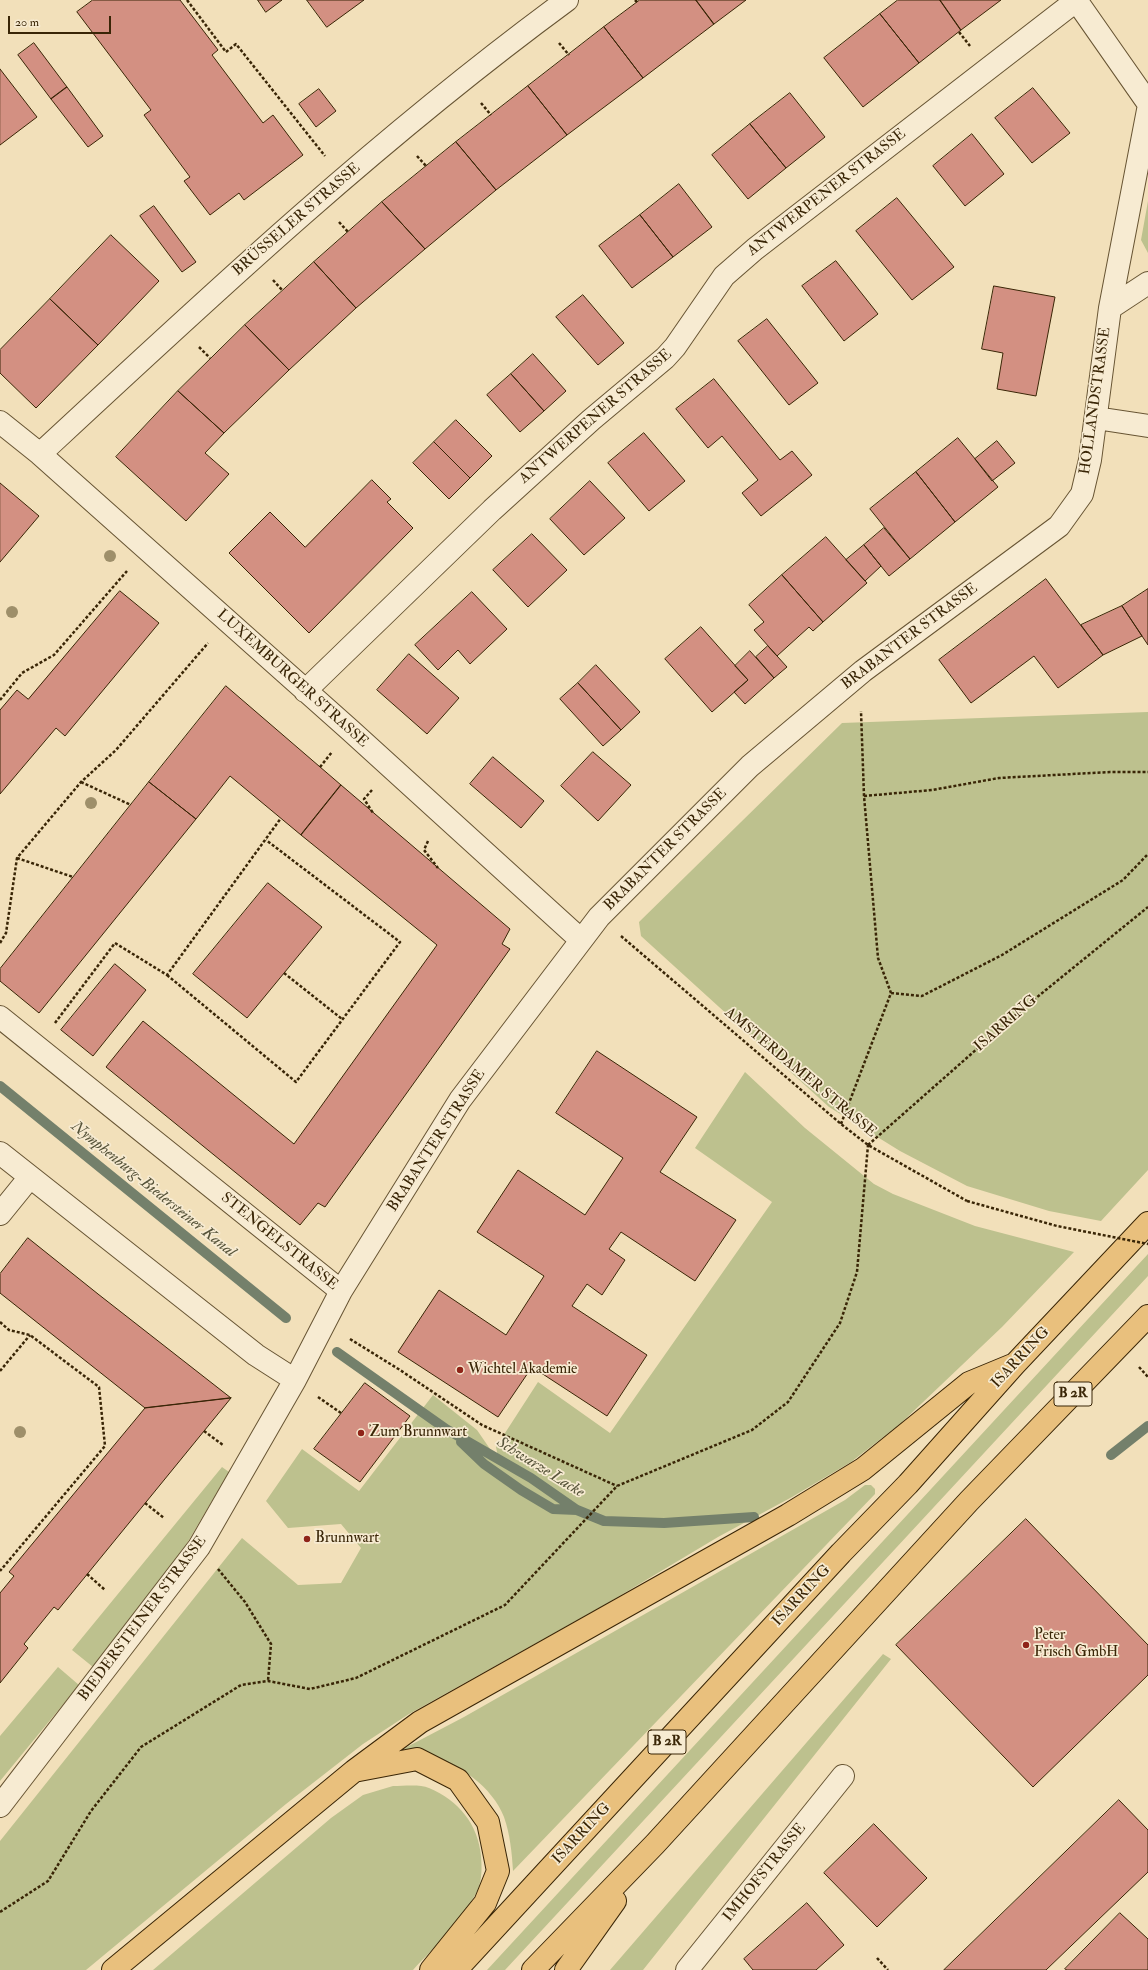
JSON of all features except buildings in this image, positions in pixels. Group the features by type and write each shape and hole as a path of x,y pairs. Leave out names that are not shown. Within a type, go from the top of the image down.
{"highway":[{"name":"ISARRING","path":"456,1970 908,1484 1015,1364 1148,1223"},
{"name":"B 2R","path":"533,1970 655,1844 969,1501 1148,1316"},
{"path":"113,1970 354,1771 420,1722 788,1515 862,1469 969,1383 1015,1364"},
{"path":"354,1771 417,1759 458,1780 488,1822 498,1871 485,1903 431,1970"},
{"path":"566,1970 655,1844"}],"street":[{"name":"BRÜSSELER STRASSE","path":"40,454 226,281 343,178 506,45 567,0"},
{"path":"1076,0 1148,103"},
{"name":"ANTWERPENER STRASSE","path":"305,691 492,510 591,420 665,358 675,347 724,276 755,249 1076,0"},
{"name":"HOLLANDSTRASSE","path":"1082,494 1090,460 1110,308 1148,110"},
{"name":"HOLLANDSTRASSE","path":"1110,308 1148,283"},
{"path":"1096,418 1148,426"},
{"name":"LUXEMBURGER STRASSE","path":"0,422 40,454 146,550 228,621 581,940"},
{"name":"BRABANTER STRASSE","path":"341,1291 460,1100 599,917 750,766 863,671 1059,526 1082,494"},
{"name":"STENGELSTRASSE","path":"0,1018 341,1291 295,1380"},
{"path":"0,1153 256,1355 295,1380"},
{"path":"0,1214 30,1177"},
{"name":"BIEDERSTEINER STRASSE","path":"0,1806 200,1547 295,1380"},
{"name":"IMHOFSTRASSE","path":"688,1970 843,1776"}],"path":[{"path":"187,0 226,52 236,44 343,178"},
{"path":"0,700 22,673 54,655 146,550"},
{"path":"0,943 6,933 17,858 81,782 116,750 228,621"},
{"path":"841,1124 891,993 878,958 864,796 861,731 863,671"},
{"path":"864,796 932,790 999,778 1110,772 1148,772"},
{"path":"81,782 131,805"},
{"path":"167,975 281,818"},
{"path":"37,1048 114,943 167,975 296,1082 400,942 266,840"},
{"path":"891,993 922,996 1002,955 1123,880 1148,854"},
{"path":"17,858 73,877"},
{"name":"ISARRING","path":"868,1145 1020,1011 1148,907"},
{"name":"AMSTERDAMER STRASSE","path":"599,917 841,1124 868,1145 967,1201 1057,1226 1148,1244"},
{"path":"284,973 342,1020"},
{"path":"0,1912 48,1881 91,1812 141,1747 241,1685 268,1681 310,1689 356,1678 505,1605 539,1570 569,1535 617,1486 752,1430 788,1402 840,1323 857,1272 868,1145"},
{"path":"0,1322 9,1330 30,1335 99,1387 105,1446 0,1571"},
{"path":"324,1324 400,1370 482,1425 617,1486"},
{"path":"0,1371 30,1335"},
{"path":"1139,1367 1148,1377"},
{"path":"145,1504 164,1518"},
{"path":"200,1547 245,1602 271,1644 268,1681"},
{"path":"87,1574 105,1590"},
{"path":"878,1958 888,1970"}],"green space":[{"path":"1148,201 1148,253 1141,240"},
{"path":"1148,712 1148,1170 1101,1221 1049,1211 967,1186 900,1151 829,1107 641,936 639,922 842,723"},
{"path":"745,1072 805,1128 874,1184 893,1194 975,1226 1074,1252 1002,1327 900,1424 851,1462 792,1497 718,1537 606,1604 409,1714 363,1744 286,1804 86,1970 0,1970 0,1841 242,1538 298,1585 341,1583 361,1548 341,1524 288,1528 266,1501 302,1449 359,1491 433,1395 477,1430 499,1462 496,1447 538,1382 610,1433 772,1202 695,1148"},
{"path":"1148,1254 1148,1276 505,1970 487,1970"},
{"path":"222,1467 229,1472 186,1545 93,1667 72,1650"},
{"path":"865,1485 871,1485 875,1489 875,1494 513,1871 508,1830 504,1817 499,1806 483,1786 452,1764 427,1753 403,1749 464,1717 845,1500"},
{"path":"883,1654 891,1659 643,1970 610,1970"},
{"path":"58,1667 79,1685 0,1781 0,1736"},
{"path":"393,1786 417,1786 429,1788 440,1793 458,1807 471,1824 476,1834 481,1856 482,1869 480,1882 472,1900 449,1932 413,1970 153,1970 331,1818 363,1795"}],"waterway":[{"name":"Nymphenburg-Biedersteiner Kanal","path":"0,1086 286,1318"},
{"name":"Schwarze Lacke","path":"337,1352 446,1429 531,1478 577,1510 604,1521 664,1523 754,1517"},
{"name":"Schwarze Lacke","path":"1111,1455 1148,1426"},
{"path":"461,1442 484,1464 521,1490 553,1509 577,1510"}],"place":[{"name":"Wichtel Akademie","path":"460,1370"},
{"name":"Zum Brunnwart","path":"361,1433"},
{"name":"Brunnwart","path":"307,1539"},
{"name":"Peter Frisch GmbH","path":"1026,1645"}]}
